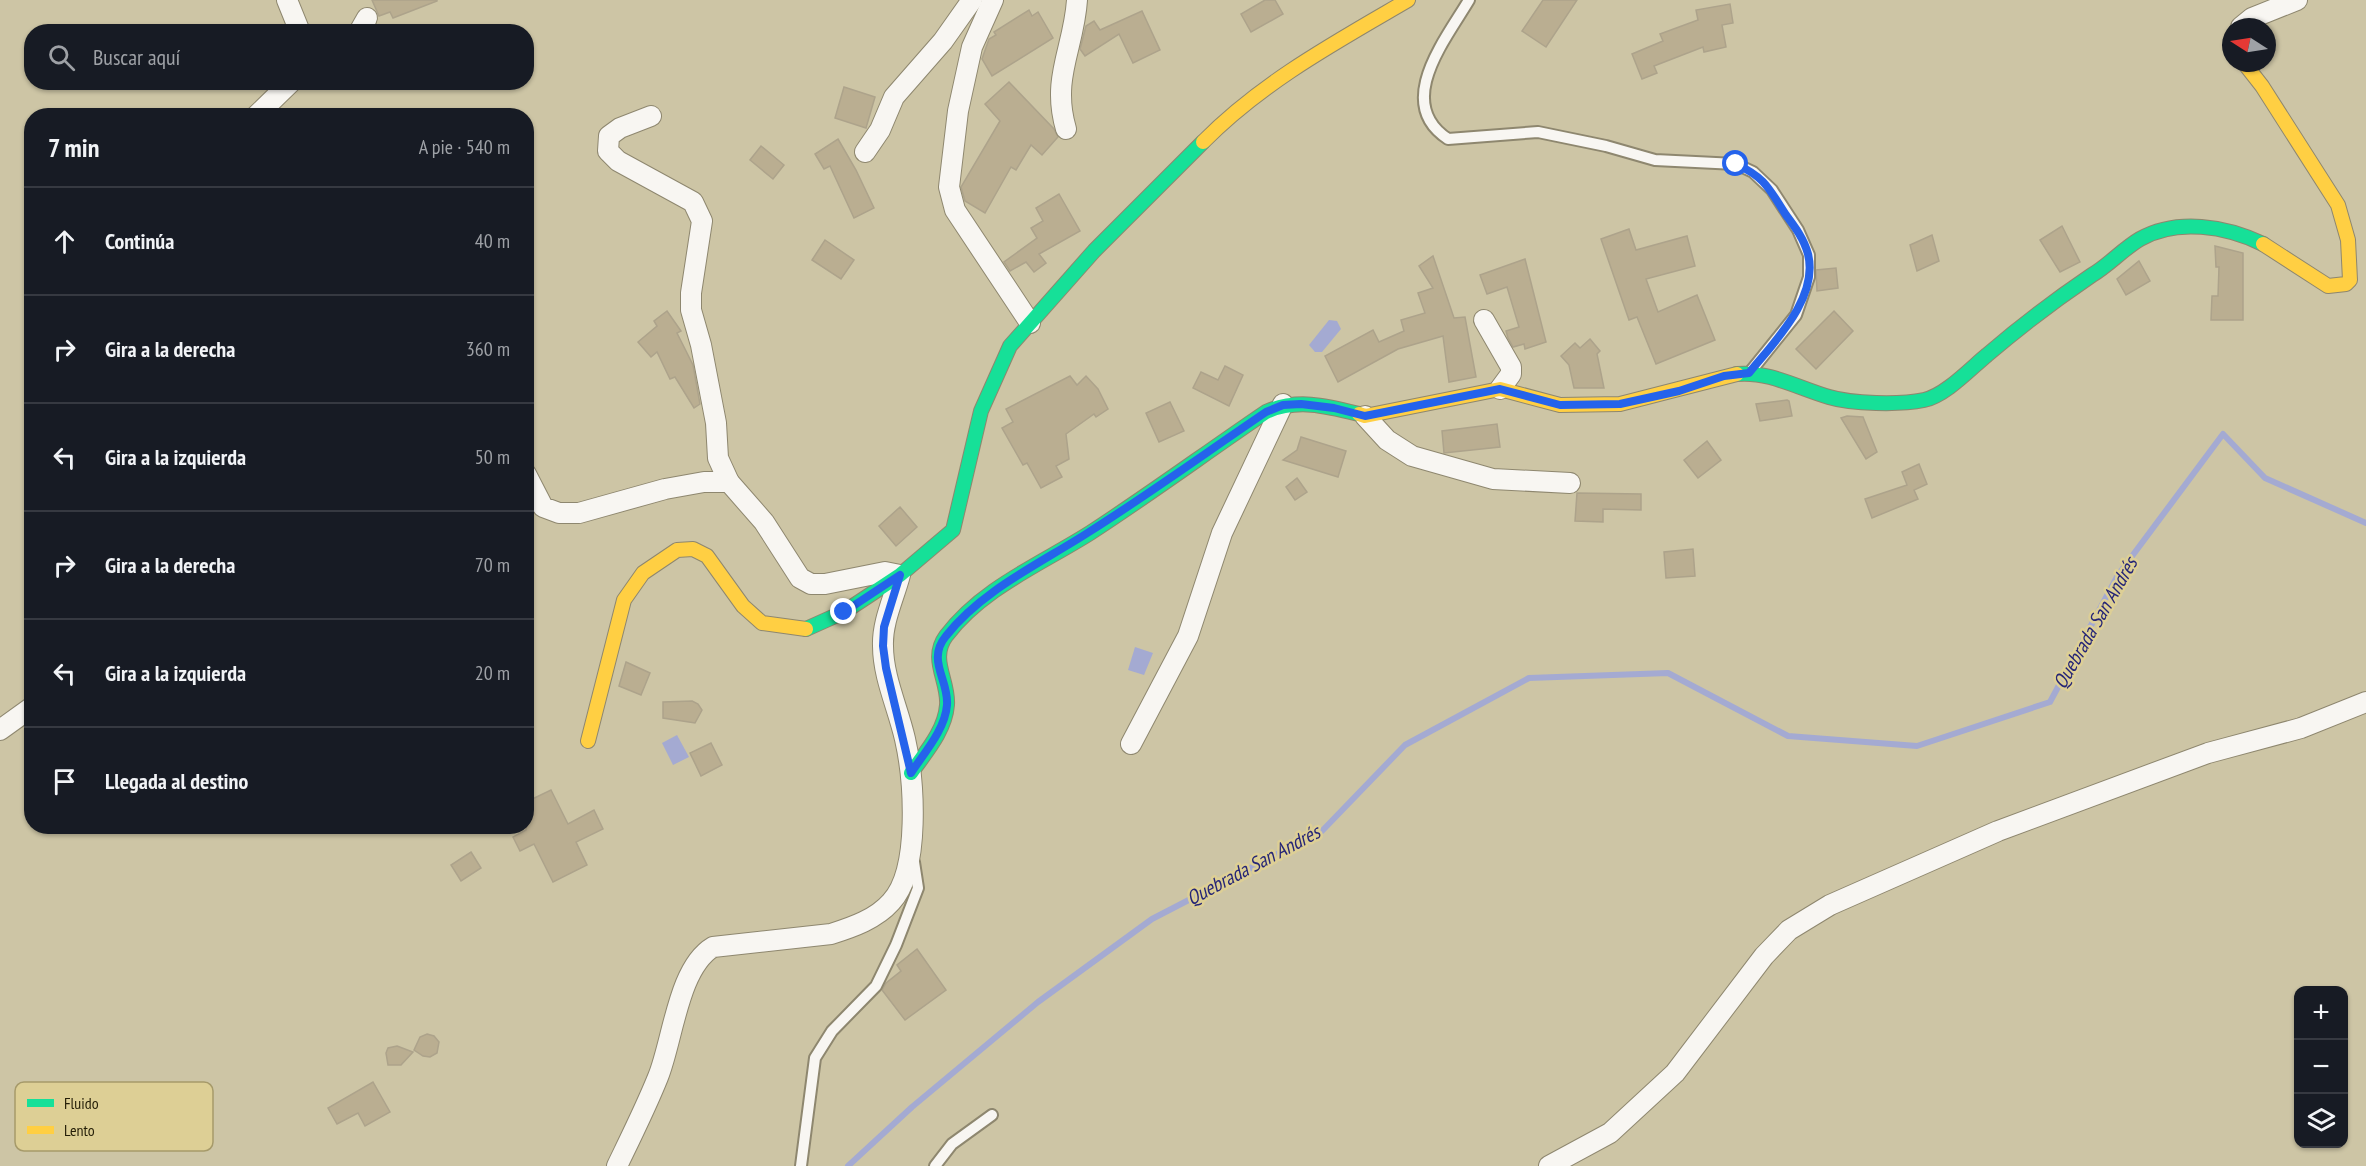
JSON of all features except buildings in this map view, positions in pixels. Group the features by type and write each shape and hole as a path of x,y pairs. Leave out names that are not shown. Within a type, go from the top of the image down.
{"street":[{"path":"287,0 297,24"},
{"path":"865,152 880,130 894,97 943,41 972,0"},
{"path":"993,0 972,47 958,111 949,187 955,210 1030,323"},
{"path":"1066,129 1061,110 1060,83 1077,0"},
{"path":"588,741 624,600 643,573 677,550 693,549 707,556 743,606 762,623 800,630 817,626 844,612 900,575 952,530 981,411 1010,346 1030,323 1094,252 1231,113 1316,53 1408,0"},
{"path":"2252,18 2297,0"},
{"path":"911,773 940,728 946,714 948,703 937,660 938,651 946,635 988,596 1091,531 1266,412 1283,405 1334,408 1365,416 1500,389 1560,405 1620,404 1679,391 1724,376 1749,373 1778,379 1831,398 1875,402 1926,400 1953,384 2036,313 2105,267 2140,239 2164,230 2196,226 2239,234 2270,247 2328,286 2346,284 2350,280 2348,240 2338,205 2251,72"},
{"path":"264,108 283,90"},
{"path":"651,116 620,128 609,136 608,151 618,161 693,202 699,210 702,221 691,293 692,310 716,423 718,458 729,482 764,522 800,578 811,584 825,584 885,572 900,575"},
{"path":"1484,320 1511,367 1511,374 1500,389"},
{"path":"1131,744 1188,636 1210,561 1283,405"},
{"path":"1365,416 1387,440 1412,456 1493,479 1570,483"},
{"path":"534,492 543,507 559,513 579,513 614,502 687,485 729,482"},
{"path":"617,1166 658,1077 686,984 701,954 713,947 831,934 872,918 891,903 901,889 912,843 911,773 886,668 883,646 884,627 900,575"},
{"path":"1549,1166 1610,1133 1675,1073 1764,956 1789,930 1830,904 1998,831 2208,753 2301,728 2366,702"},
{"path":"0,730 24,713"}],"lane":[{"path":"1469,0 1423,83 1423,100 1438,133 1448,139 1538,132 1606,146 1654,160 1736,164 1754,172 1772,190 1798,230 1809,255 1809,277 1796,315 1749,373"},
{"path":"801,1166 815,1058 832,1030 876,986 896,945 918,888 912,843"},
{"path":"935,1166 952,1144 992,1115"}],"water":[{"path":"1329,320 1337,321 1341,329 1322,352 1315,352 1309,345"},
{"path":"1135,647 1153,653 1144,675 1128,670"},
{"path":"677,735 689,757 673,765 662,743"}],"waterway":[{"name":"Quebrada San Andrés","path":"848,1166 912,1107 1038,1002 1152,919 1322,831 1405,745 1529,678 1668,673 1788,736 1917,746 2050,702 2118,575 2223,434 2265,478 2366,523"}],"traffic: fast":[{"path":"806,629 844,612 900,575 953,530 981,411 1010,346 1094,251 1203,142"},
{"path":"1737,374 1761,375 1829,397 1850,401 1889,403 1924,400 1949,387 2025,324 2128,247 2154,232 2170,228 2202,227 2233,233 2263,244"},
{"path":"911,773 934,741 945,715 947,696 939,662 941,645 961,619 994,590 1090,533 1266,412 1301,404 1324,406 1359,414"}],"traffic: slow":[{"path":"1203,142 1226,120 1275,82 1408,0"},
{"path":"2251,72 2338,205 2348,240 2350,280 2346,284 2328,286 2263,244"},
{"path":"1359,414 1365,416 1500,389 1560,405 1620,404 1737,374"},
{"path":"588,741 624,600 643,573 677,550 693,549 707,556 743,606 762,623 806,629"}],"route":[{"path":"844,612 900,575 884,627 883,646 886,668 899,714 911,773 940,728 946,714 948,703 937,660 938,651 946,635 988,596 1091,531 1266,412 1283,405 1301,404 1334,408 1365,416 1500,389 1560,405 1620,404 1679,391 1724,376 1749,373 1796,315 1809,277 1809,255 1798,230 1772,190 1754,172 1736,164"}]}
